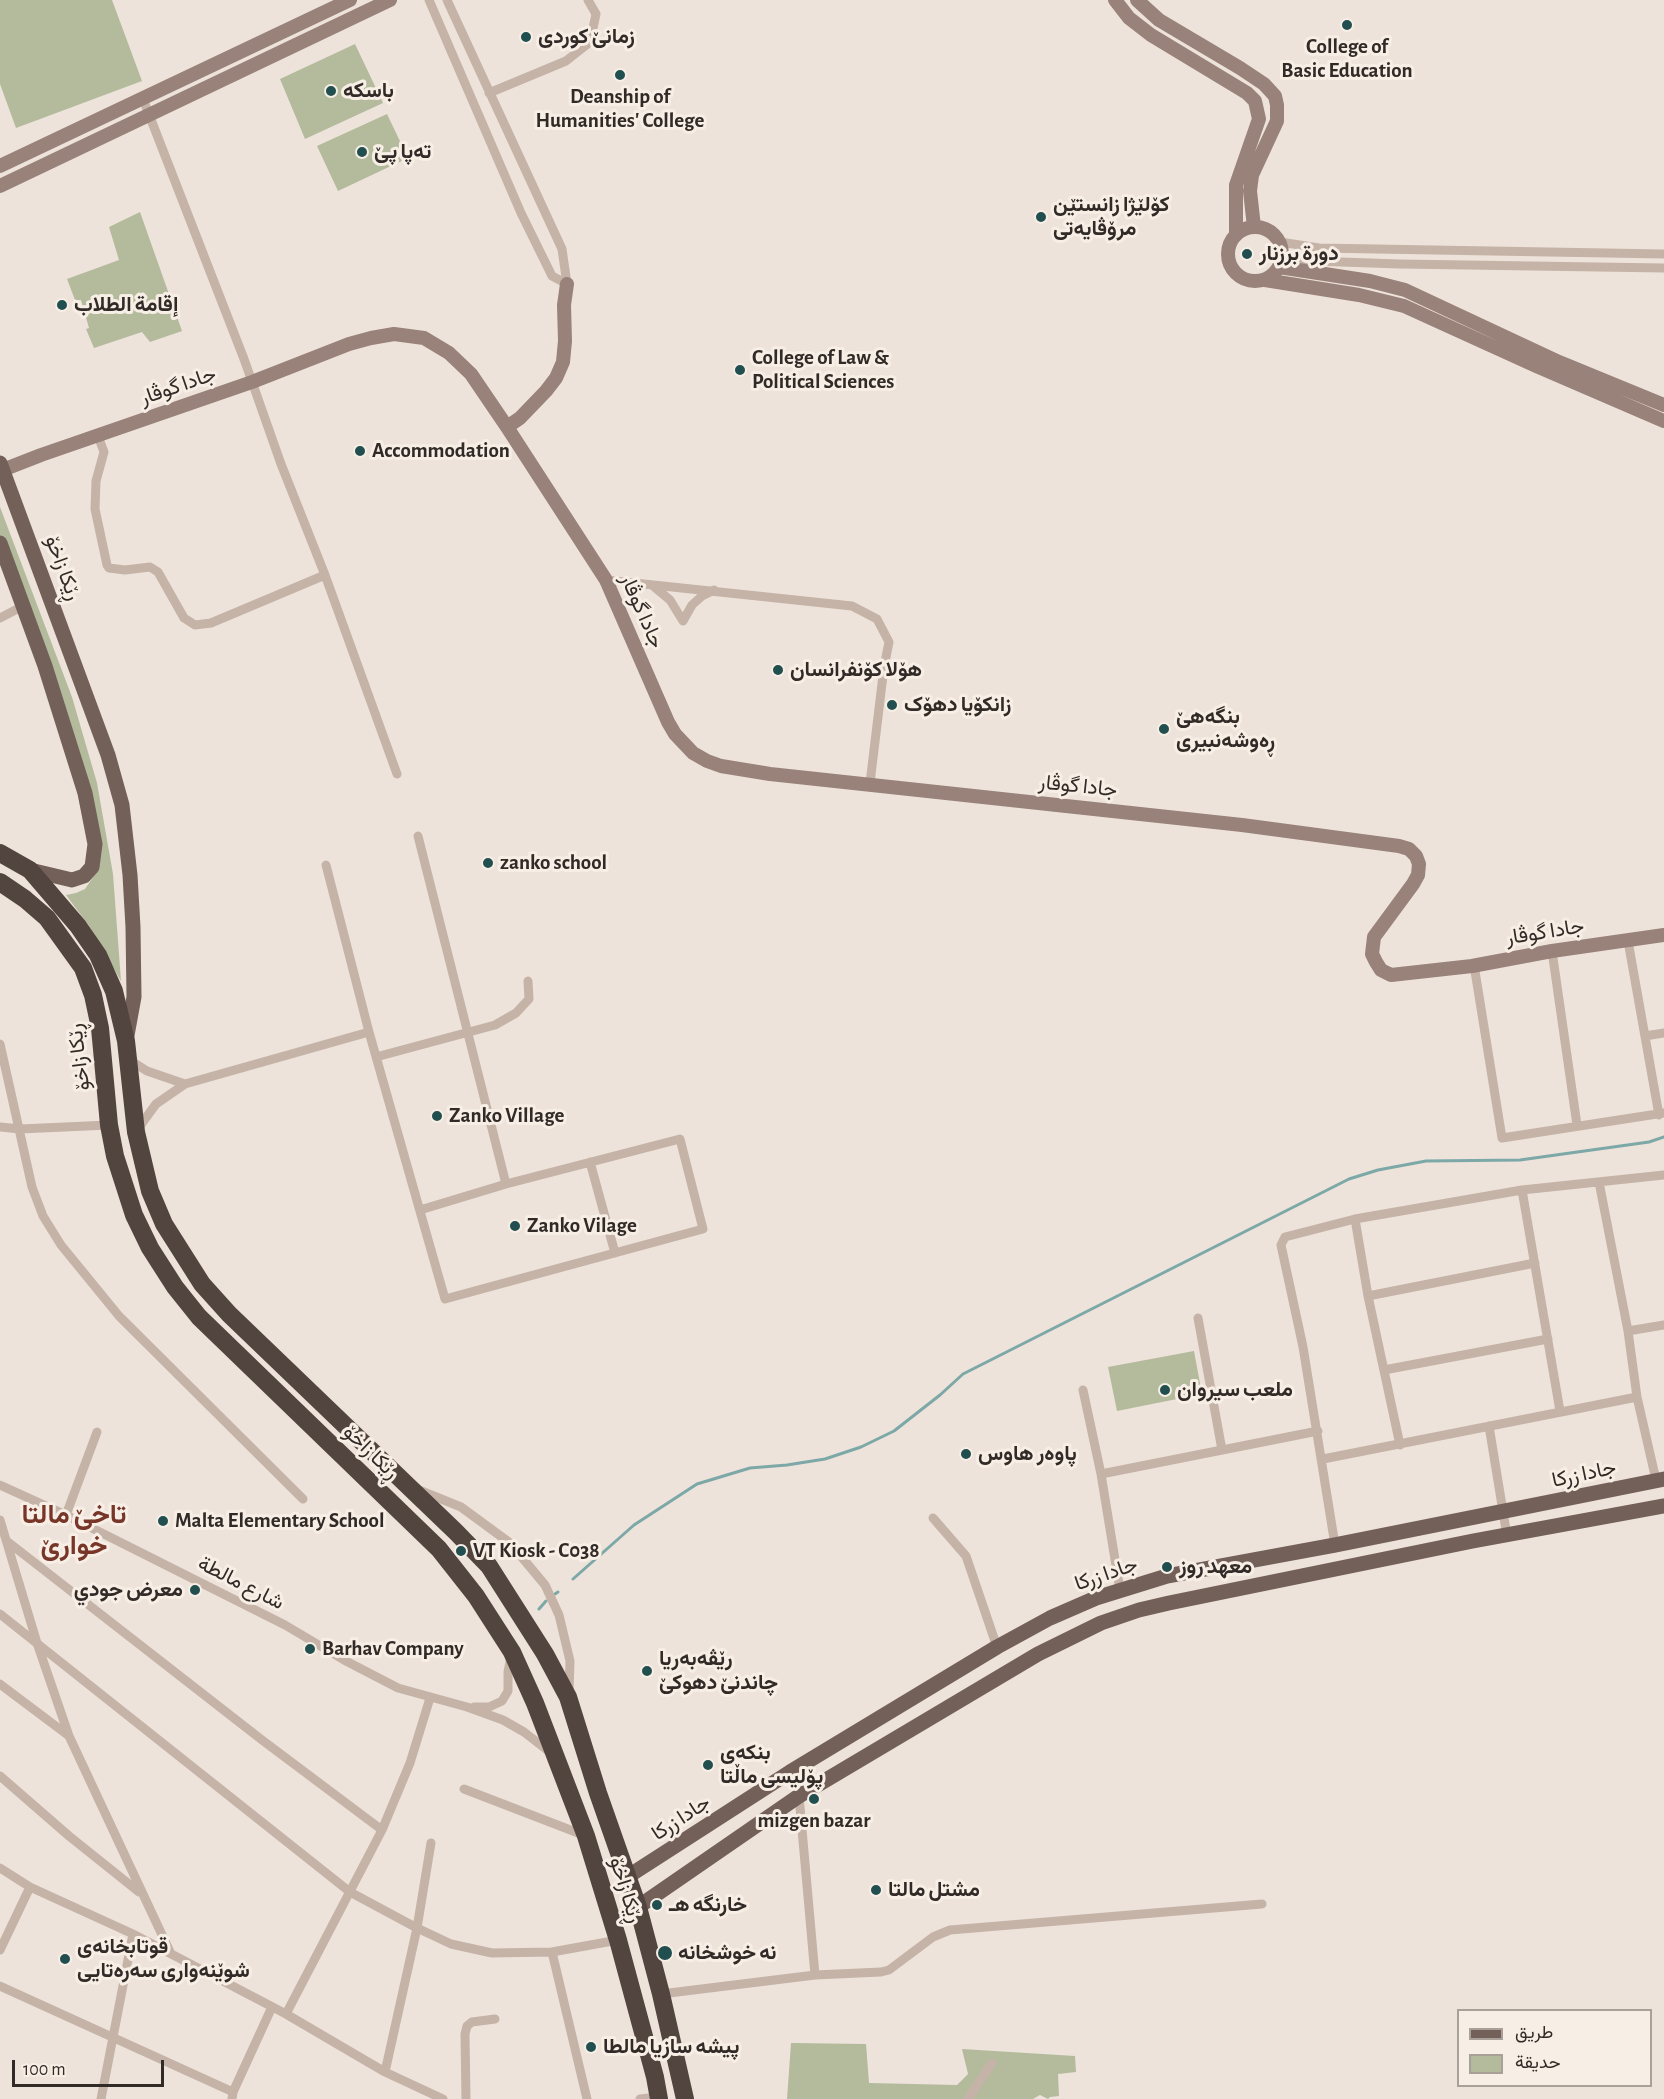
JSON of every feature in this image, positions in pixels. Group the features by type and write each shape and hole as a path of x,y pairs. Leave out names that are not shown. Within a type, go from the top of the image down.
{"highway":[{"name":"ڕێکا زاخۆ","path":"0,853 30,870 78,926 98,955 114,991 126,1041 136,1132 150,1191 164,1224 202,1284 229,1314 489,1566 519,1610 568,1697 598,1793 638,1906 685,2099"},
{"name":"ڕێکا زاخۆ","path":"0,882 47,918 83,968 93,995 100,1029 109,1125 115,1156 134,1215 150,1248 175,1287 199,1317 439,1549 482,1604 512,1652 535,1702 586,1836 618,1940 658,2098"},
{"path":"439,1549 456,1532"}],"main road":[{"name":"ڕێکا زاخۆ","path":"1,468 108,755 122,806 133,927 134,997 126,1041"},
{"name":"ڕێکا زاخۆ","path":"0,543 45,666 85,793 95,844 92,867 84,876 72,880 30,870"},
{"name":"جادا زرکا","path":"627,1877 790,1772 997,1647 1050,1618 1120,1590 1167,1576 1660,1480"},
{"path":"638,1906 799,1796 1038,1654 1101,1623 1139,1610 1664,1506"},
{"path":"645,1867 642,1881 648,1889 658,1892"}],"street":[{"path":"0,166 350,0"},
{"path":"0,186 390,0"},
{"path":"429,0 521,213 552,276 567,284"},
{"path":"447,0 562,249 567,284 564,305 563,362 556,378 546,391 520,418 507,427"},
{"path":"489,93 566,61 590,42 596,14 588,0"},
{"path":"1116,0 1130,18 1151,35 1247,93 1255,101 1259,119 1236,185 1236,235"},
{"path":"1137,0 1160,20 1264,84 1275,96 1276,121 1252,175 1250,191 1254,227"},
{"path":"143,99 325,575 397,774"},
{"path":"1254,227 1269,231 1280,243 1281,263 1273,275 1257,282 1241,278 1230,265 1229,249 1236,235 1254,227"},
{"path":"1280,243 1319,248 1664,254"},
{"path":"1281,263 1664,268"},
{"path":"1281,263 1405,290 1559,362 1664,405"},
{"path":"1265,280 1359,295 1404,306 1664,421"},
{"name":"جادا گوڤار","path":"1,468 252,382 360,341 393,334 414,336 441,347 463,365 479,385 606,580 668,722 683,743 693,753 707,761 721,766 770,774 1242,825 1409,849 1416,856 1419,864 1418,875 1374,937 1372,954 1381,970 1391,975 1474,965 1664,935"},
{"path":"98,436 104,452 96,481 95,509 107,565 110,568 125,570 150,567 158,572 184,618 195,626 211,623 325,575"},
{"path":"606,580 852,606 877,619 889,642 870,783 874,786"},
{"path":"652,585 670,600 683,621 692,605 702,596 715,590"},
{"path":"0,618 23,606"},
{"path":"418,836 506,1184"},
{"path":"326,865 369,1032 445,1299 703,1229 680,1139 506,1184 420,1210"},
{"path":"1474,965 1502,1138 1661,1114 1628,941"},
{"path":"1552,951 1577,1125"},
{"path":"376,1056 495,1025 516,1013 529,999 528,981"},
{"path":"136,1132 156,1104 174,1089 185,1084 369,1032"},
{"path":"1645,1036 1664,1033"},
{"path":"0,1044 3,1074 20,1129 32,1187 43,1216 61,1245 119,1316 303,1499"},
{"path":"128,1059 147,1071 185,1084"},
{"path":"0,1127 20,1129 109,1125"},
{"path":"590,1162 615,1253"},
{"path":"1335,1545 1323,1459 1303,1347 1281,1245 1285,1237 1355,1219 1522,1190 1664,1175"},
{"path":"1599,1182 1628,1331 1637,1397 1660,1480"},
{"path":"1522,1190 1560,1411"},
{"path":"1355,1219 1368,1296 1400,1445"},
{"path":"1368,1296 1535,1263"},
{"path":"1198,1318 1222,1450"},
{"path":"1628,1331 1664,1325"},
{"path":"1384,1370 1548,1339"},
{"path":"1083,1390 1101,1474 1120,1590"},
{"path":"1323,1459 1637,1397"},
{"path":"1489,1426 1507,1536"},
{"path":"1101,1474 1318,1431"},
{"path":"66,1515 98,1432"},
{"name":"شارع مالطة","path":"0,1485 66,1515 285,1625 344,1660 389,1683 430,1698 467,1707 513,1726 556,1757"},
{"path":"406,1486 461,1507 510,1543 545,1585 559,1615 570,1661 568,1697"},
{"path":"933,1518 966,1556 997,1647"},
{"path":"0,1520 37,1643 69,1736 171,1954"},
{"path":"8,1542 262,1740 382,1830"},
{"path":"0,1614 351,1892 417,1928 451,1944 492,1953 552,1952 618,1940"},
{"name":"شارع مالطة","path":"467,1707 489,1707 502,1701 508,1691 508,1671 512,1652"},
{"path":"0,1684 69,1736"},
{"path":"286,2014 382,1830 410,1763 430,1698"},
{"path":"0,1776 69,1836 142,1894"},
{"path":"464,1789 586,1836"},
{"path":"799,1796 815,1975"},
{"path":"385,2072 417,1928 431,1843"},
{"path":"0,1868 30,1887 133,1934 286,2014 385,2072 443,2099"},
{"path":"0,1950 30,1887"},
{"path":"661,1994 815,1975 881,1972 889,1970 933,1937 950,1930 1262,1904"},
{"path":"101,2099 133,1934"},
{"path":"552,1952 587,2099"},
{"path":"0,1986 113,2036 232,2096 272,2007"},
{"path":"466,2099 465,2034 467,2026 472,2022 495,2019"},
{"path":"968,2099 992,2063"},
{"path":"640,2099 658,2098"}],"green space":[{"path":"0,0 112,0 142,81 16,128 0,84"},
{"name":"باسکە","path":"355,44 383,103 305,139 280,79"},
{"name":"تەپا پێ","path":"387,114 408,158 338,191 317,146"},
{"path":"140,212 182,331 150,342 142,332 94,348 86,329 89,328 81,300 75,300 67,279 119,260 109,227"},
{"path":"0,507 72,697 97,783 113,874 121,981 89,926 66,895 85,889 96,873 44,649 0,536"},
{"path":"1194,1351 1202,1394 1117,1411 1108,1367"},
{"path":"791,2043 866,2044 869,2083 957,2085 968,2074 962,2049 1075,2056 1076,2072 1058,2074 1059,2096 1048,2099 1040,2095 1033,2099 787,2099"}],"waterway":[{"path":"573,1579 634,1525 697,1484 750,1468 825,1459 861,1447 894,1431 963,1374 1349,1179 1378,1170 1426,1161 1520,1160 1649,1142 1664,1137"},
{"path":"539,1609 546,1601"}],"place":[{"name":"College of Basic Education","path":"1347,25"},
{"name":"زمانێ کوردی","path":"526,37"},
{"name":"Deanship of Humanities' College","path":"620,75"},
{"name":"باسکە","path":"331,91"},
{"name":"تەپا پێ","path":"362,152"},
{"name":"كۆلێژا زانستێن مرۆڤایەتی","path":"1041,217"},
{"name":"دورة برزنار","path":"1247,254"},
{"name":"إقامة الطلاب","path":"62,305"},
{"name":"College of Law & Political Sciences","path":"740,370"},
{"name":"Accommodation","path":"360,451"},
{"name":"هۆلا كۆنفرانسان","path":"778,670"},
{"name":"زانکۆیا دهۆک","path":"892,705"},
{"name":"بنگه‌هێ ڕه‌وشه‌نبیرى","path":"1164,729"},
{"name":"zanko school","path":"488,863"},
{"name":"Zanko Village","path":"437,1116"},
{"name":"Zanko Vilage","path":"515,1226"},
{"name":"ملعب سيروان","path":"1165,1390"},
{"name":"پاوەر هاوس","path":"966,1454"},
{"name":"Malta Elementary School","path":"163,1521"},
{"name":"VT Kiosk - C038","path":"461,1551"},
{"name":"معهد روز","path":"1167,1567"},
{"name":"معرض جودي","path":"195,1590"},
{"name":"Barhav Company","path":"310,1649"},
{"name":"رێڤەبەریا چاندنێ دهوکێ","path":"647,1671"},
{"name":"بنکەی پۆلیسی ماڵتا","path":"708,1765"},
{"name":"mizgen bazar","path":"814,1799"},
{"name":"مشتل مالتا","path":"876,1890"},
{"name":"خارنگه هـ","path":"657,1905"},
{"name":"نه خوشخانه","path":"665,1953"},
{"name":"قوتابخانەی شوێنەواری سەرەتایی","path":"65,1959"},
{"name":"پيشه سازيا مالطا","path":"591,2047"}],"district":[{"name":"تاخێ مالتا خوارێ","path":"74,1530"}]}
